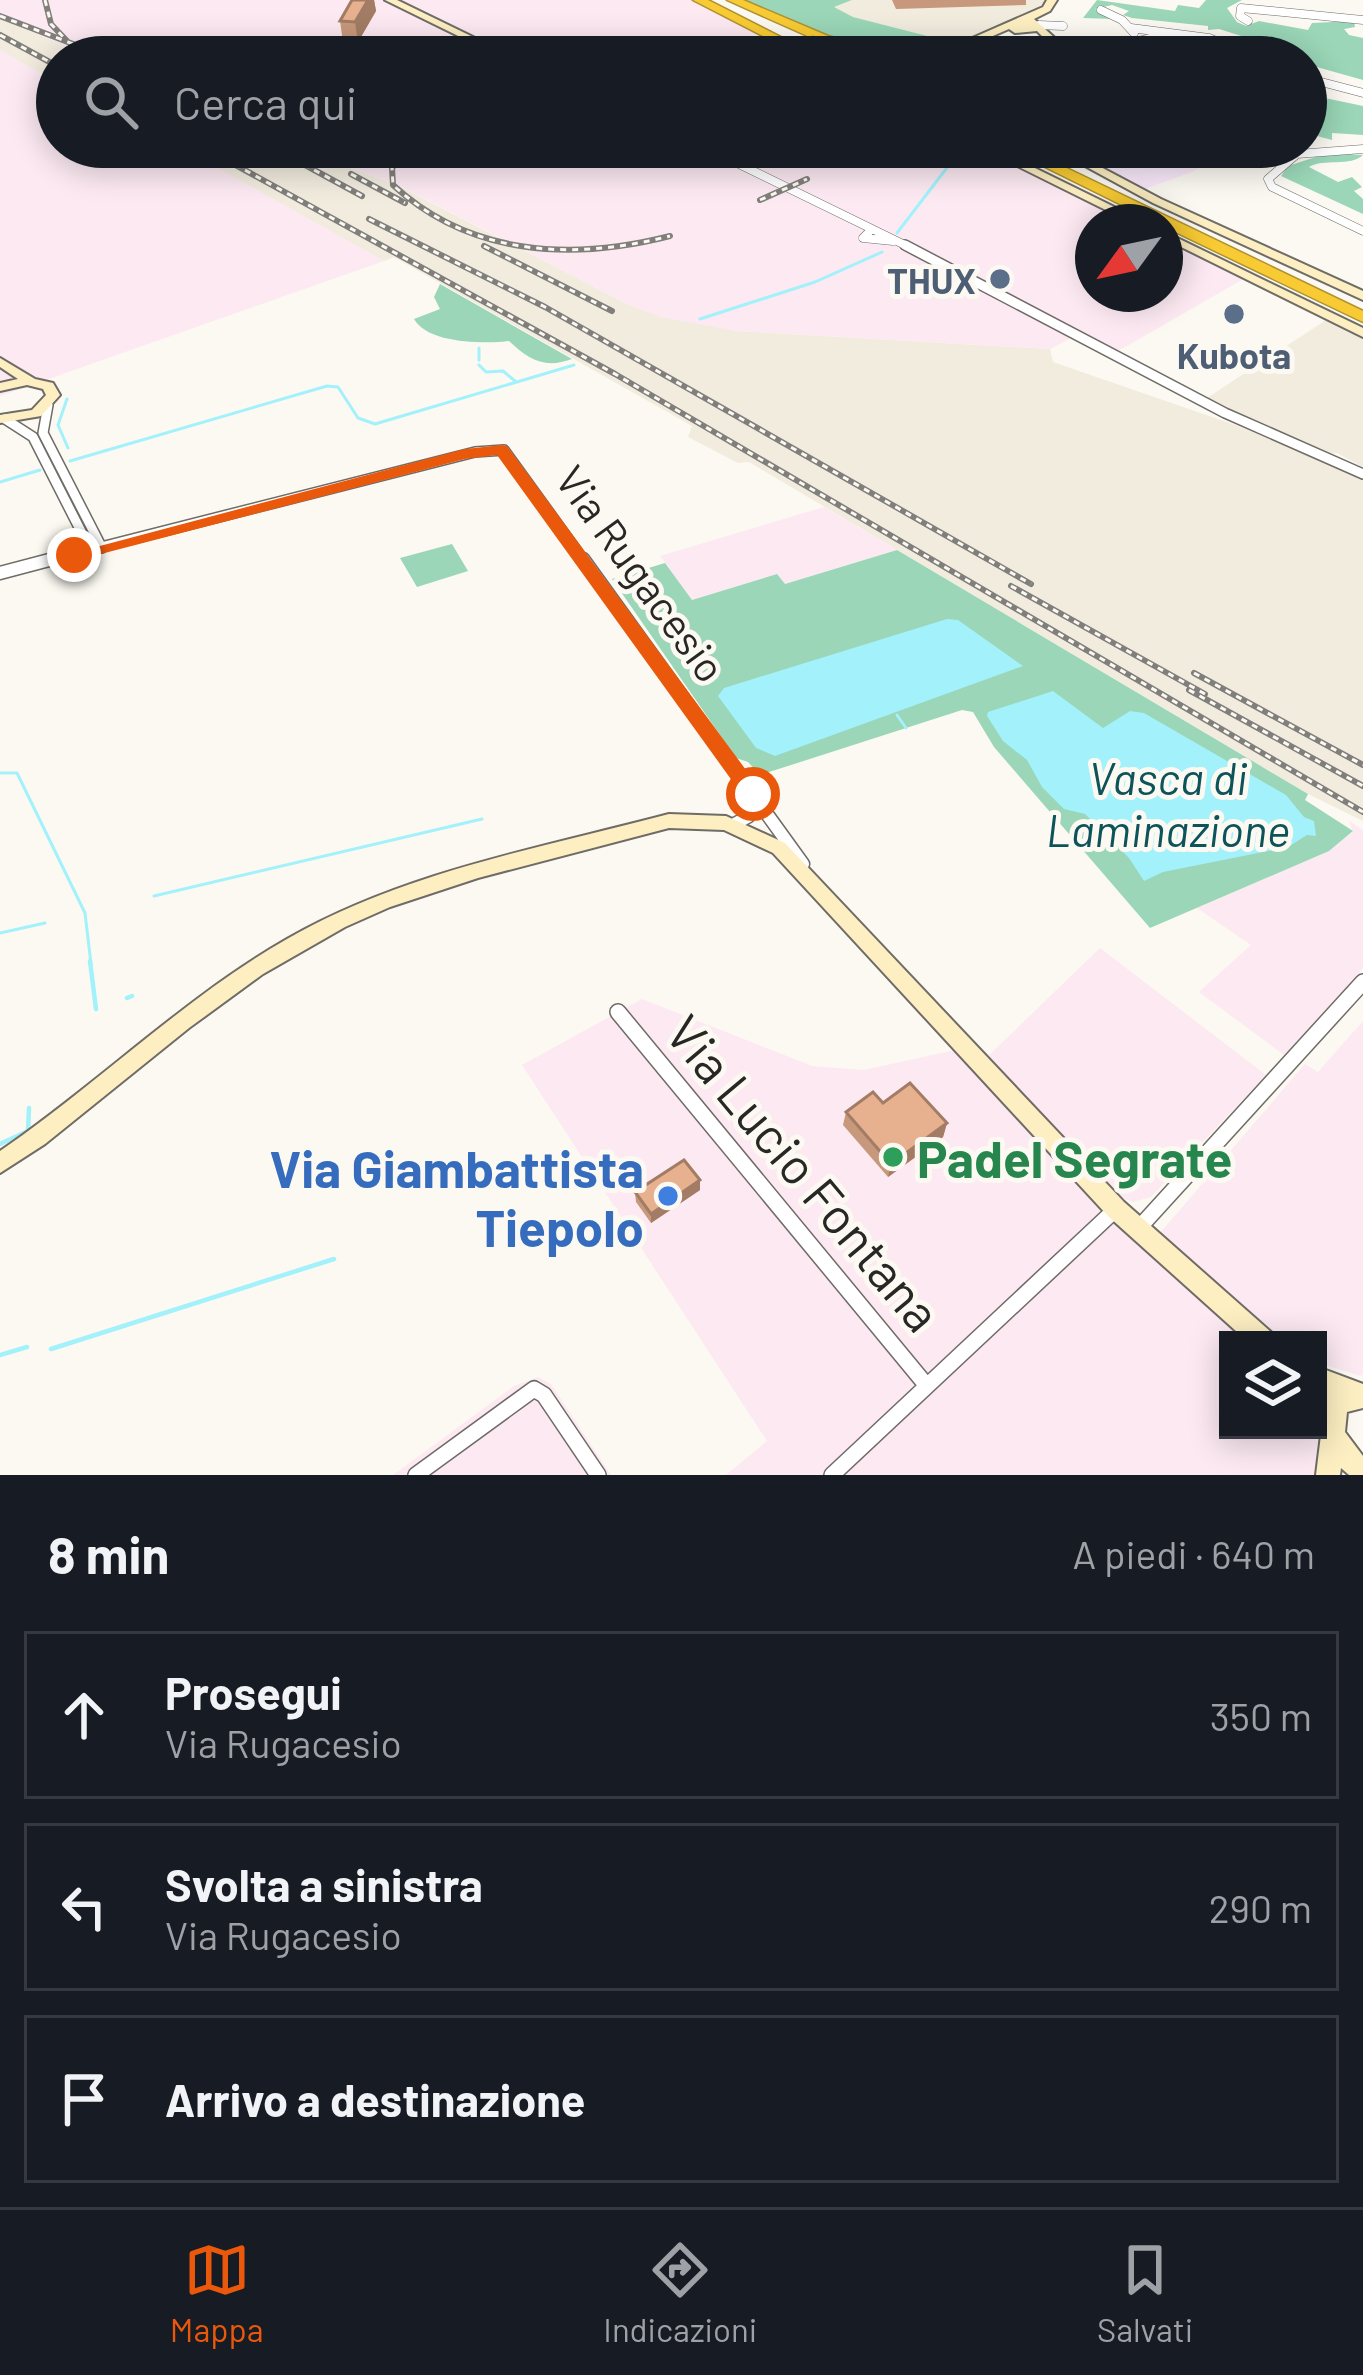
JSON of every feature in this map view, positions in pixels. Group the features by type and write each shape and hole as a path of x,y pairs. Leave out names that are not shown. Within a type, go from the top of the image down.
{"highway":[{"path":"699,0 779,36"},
{"path":"711,0 782,36"},
{"path":"722,0 785,36"},
{"path":"733,0 818,36"},
{"path":"1041,168 1114,204"},
{"path":"1051,168 1117,204"},
{"path":"1063,168 1129,204"},
{"path":"1073,168 1133,204"},
{"path":"1183,230 1229,245 1363,306"},
{"path":"1183,231 1363,306"},
{"path":"1183,233 1363,332"}],"street":[{"path":"390,0 465,36"},
{"path":"400,0 475,36"},
{"path":"994,36 1022,26 1057,0"},
{"path":"1039,26 1057,0"},
{"path":"1275,1 1270,6 1282,14"},
{"path":"1248,21 1240,16 1241,8 1363,20"},
{"path":"1101,10 1131,28 1193,36"},
{"path":"986,36 1010,26 1039,26 1048,36"},
{"path":"1131,28 1134,36"},
{"path":"1327,84 1363,93"},
{"path":"1327,148 1363,149"},
{"path":"743,168 868,232 866,240 883,237 902,242 1258,429 1363,474"},
{"path":"1032,168 1112,204"},
{"path":"1093,168 1363,306"},
{"path":"1275,168 1268,179 1271,187 1363,231"},
{"path":"0,362 52,389 43,433 97,549"},
{"path":"0,388 29,381"},
{"path":"3,419 32,415 48,405"},
{"path":"3,419 33,437 97,549"},
{"name":"Via Rugacesio","path":"0,573 465,454 502,450 750,791"},
{"path":"739,822 752,813 750,791"},
{"path":"750,791 838,912"},
{"path":"0,1162 67,1117 256,968 380,903 676,820 739,822 778,848 1116,1209 1252,1331"},
{"path":"1138,1229 1363,982"},
{"name":"Via Lucio Fontana","path":"617,1012 927,1386"},
{"path":"832,1475 1116,1209"},
{"path":"1327,1382 1360,1395"},
{"path":"416,1475 534,1389 544,1395 598,1475"},
{"path":"1328,1475 1334,1412 1339,1403 1360,1395"},
{"path":"1327,1421 1349,1461 1363,1471"}],"shaded area":[{"path":"0,0 694,0 765,36 42,36 0,18"},
{"path":"852,0 1048,0 1030,15 1010,19 1000,30 976,36 927,36 853,17 833,7"},
{"path":"0,18 45,36 36,36 36,71 0,50"},
{"path":"0,50 36,70 36,168 218,168 384,261 0,396"},
{"path":"217,168 351,168 399,186 633,307 736,331 1050,349 1053,362 1238,426 1363,479 1363,821 1308,794 749,462 738,463 688,437 692,426 394,257 384,261"},
{"path":"352,168 1021,168 1094,204 1075,204 1075,312 1183,312 1183,247 1247,277 1118,351 1079,334 1050,349 736,331 660,317 400,186"},
{"path":"1101,168 1200,168 1192,172 1142,190"},
{"path":"1332,316 1363,335 1363,467 1207,398"},
{"path":"824,507 897,550 784,584 776,574 692,600 660,556"},
{"path":"1349,821 1363,830 1363,968 1284,1055 1199,992 1251,945 1197,908 1329,851 1353,832"},
{"path":"1100,948 1266,1075 1151,1197 1133,1202 1117,1196 984,1060"},
{"path":"642,999 812,1066 864,1070 955,1050 1245,1331 1219,1331 1219,1439 1322,1439 1317,1475 726,1475 767,1441 522,1065"},
{"path":"1363,1021 1361,1376 1327,1366 1327,1331 1273,1331 1160,1233 1305,1064 1318,1072"},
{"path":"538,1377 551,1384 611,1475 393,1475 514,1386"}],"green space":[{"path":"727,0 852,0 834,7 853,17 927,36 819,36"},
{"path":"1097,0 1175,11 1178,5 1199,8 1206,0 1242,0 1227,8 1246,26 1259,21 1308,30 1312,23 1354,21 1355,27 1344,29 1363,38 1363,80 1327,70 1327,36 1241,36 1208,30 1208,26 1132,18 1123,15 1129,11 1112,5 1095,9 1115,19 1083,18"},
{"path":"1327,98 1363,106 1363,135 1332,133 1332,140 1327,139"},
{"path":"1328,153 1363,155 1327,163"},
{"path":"1287,168 1311,168 1338,182 1352,177 1362,187 1354,191 1363,199 1363,214 1281,176"},
{"path":"440,284 572,359 545,363 509,341 444,338 421,327 414,319 440,309 434,297"},
{"path":"452,544 468,571 417,587 400,558"},
{"path":"897,550 1308,794 1305,800 1353,831 1329,851 1150,928 994,747 973,712 962,710 760,775 748,762 736,758 612,579 665,563 692,600 777,574 785,584"}],"water":[{"name":"Vasca di Laminazione","path":"947,619 958,620 1023,666 775,756 756,748 718,696 724,688"},
{"name":"Vasca di Laminazione","path":"1053,691 1103,728 1130,711 1144,713 1286,795 1304,817 1314,821 1316,836 1307,835 1288,847 1163,872 1144,881 1129,858 1085,814 1064,809 1042,787 1027,760 1003,741 987,716"}],"building":[{"path":"352,0 368,0 355,22 340,21"},
{"name":"Padel Segrate","path":"910,1083 947,1123 891,1164 846,1112 873,1092 883,1103"},
{"name":"Via Giambattista Tiepolo","path":"684,1160 700,1180 651,1214 635,1192"}],"waterway":[{"path":"897,233 947,168"},
{"path":"700,319 815,282 882,252"},
{"path":"479,348 479,360"},
{"path":"479,365 486,372 503,371 515,381"},
{"path":"70,461 327,386 338,387 358,418 375,424 574,365"},
{"path":"67,399 58,425 68,448"},
{"path":"0,482 40,470"},
{"path":"897,715 906,728"},
{"path":"0,773 17,773 85,913 91,964"},
{"path":"154,896 482,819"},
{"path":"0,933 45,923"},
{"path":"90,961 96,1009"},
{"path":"127,998 132,996"},
{"path":"0,1144 28,1131 29,1108"},
{"path":"51,1349 334,1259"},
{"path":"0,1355 27,1347"}],"railway":[{"path":"45,0 51,24 62,36"},
{"path":"0,16 52,36"},
{"path":"0,35 36,55"},
{"path":"241,168 615,374 1363,812"},
{"path":"311,168 362,196"},
{"path":"392,168 393,185 423,209 489,239 560,250 670,236"},
{"path":"351,174 405,203"},
{"path":"760,200 807,179"},
{"path":"369,219 545,307 1031,584"},
{"path":"484,246 612,311"},
{"path":"1011,586 1205,694"},
{"path":"1194,673 1363,765"},
{"path":"1189,690 1363,786"}],"place":[{"name":"THUX","path":"1000,279"},
{"name":"Kubota","path":"1234,314"},
{"name":"Padel Segrate","path":"893,1157"},
{"name":"Via Giambattista Tiepolo","path":"668,1196"}],"route":[{"path":"74,555 465,454 502,450 753,794"}]}
